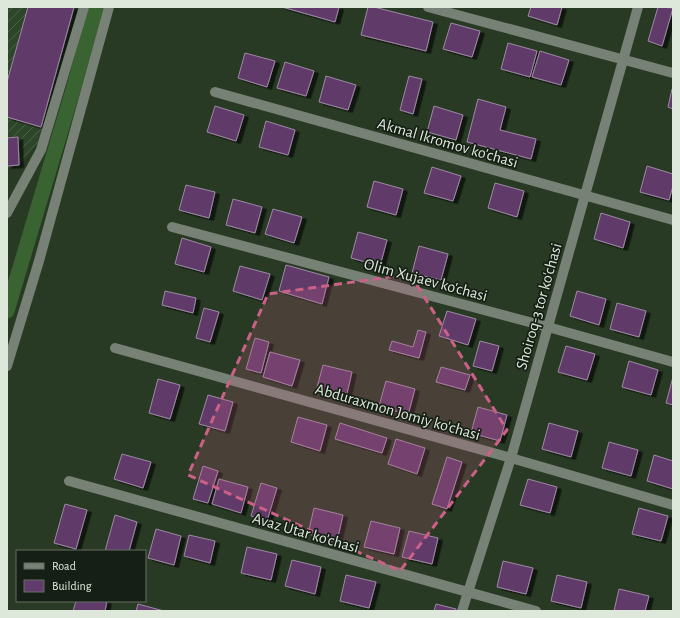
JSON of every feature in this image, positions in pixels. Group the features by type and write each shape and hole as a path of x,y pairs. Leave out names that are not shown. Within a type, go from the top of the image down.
{"street":[{"path":"7,213 42,150 84,7"},
{"path":"7,366 39,261 109,7"},
{"path":"428,7 673,73"},
{"name":"Shoiroq-3 tor ko'chasi","path":"462,611 511,458 638,7"},
{"name":"Akmal Ikromov ko'chasi","path":"215,92 673,220"},
{"name":"Olim Xujaev ko'chasi","path":"172,227 548,327 673,362"},
{"name":"Abduraxmon Jomiy ko'chasi","path":"115,348 511,458 673,505"},
{"name":"Avaz Utar ko'chasi","path":"69,481 536,611"}],"highlighted area":[{"path":"410,274 507,430 400,571 188,475 268,294"}],"shaded area":[{"path":"7,7 76,7 40,140 19,167 7,168"}],"building":[{"path":"28,7 74,7 41,127 7,117 7,82"},
{"path":"282,7 339,7 335,22"},
{"path":"368,7 374,7 433,22 426,51 361,35"},
{"path":"531,7 562,7 557,25 528,16"},
{"path":"658,7 673,8 662,46 648,41"},
{"path":"451,23 480,31 472,57 443,49"},
{"path":"508,43 537,51 530,77 501,69"},
{"path":"540,51 569,60 561,85 532,77"},
{"path":"245,53 275,61 267,87 238,78"},
{"path":"285,62 314,71 306,96 277,88"},
{"path":"326,76 356,85 348,110 319,102"},
{"path":"409,76 422,79 413,114 400,110"},
{"path":"672,89 673,90 673,109 668,107"},
{"path":"478,99 506,107 500,130 536,139 531,159 467,142"},
{"path":"215,106 244,115 236,141 207,132"},
{"path":"434,106 463,115 456,140 427,132"},
{"path":"266,121 295,130 288,155 259,147"},
{"path":"18,137 19,165 7,166 7,138"},
{"path":"647,166 673,174 673,186 669,200 640,192"},
{"path":"432,167 461,176 453,201 424,193"},
{"path":"374,181 403,189 396,215 367,207"},
{"path":"495,183 524,191 517,217 488,208"},
{"path":"186,185 215,192 209,218 179,210"},
{"path":"233,199 262,207 255,233 226,225"},
{"path":"273,209 302,217 294,243 265,234"},
{"path":"601,213 630,222 623,248 594,239"},
{"path":"358,232 387,240 380,266 351,258"},
{"path":"182,238 211,247 204,272 175,264"},
{"path":"419,246 448,254 441,280 412,273"},
{"path":"286,265 329,277 322,304 279,291"},
{"path":"240,266 270,274 262,300 233,291"},
{"path":"165,291 196,298 193,313 162,305"},
{"path":"577,291 606,299 599,325 570,316"},
{"path":"617,303 646,311 639,337 610,329"},
{"path":"204,308 219,312 210,342 196,338"},
{"path":"447,311 476,319 468,345 439,336"},
{"path":"418,330 426,332 419,358 389,350 392,341 413,347"},
{"path":"255,338 269,342 261,373 246,369"},
{"path":"480,341 499,346 492,371 473,366"},
{"path":"566,346 595,354 587,380 558,372"},
{"path":"270,352 300,360 292,386 263,377"},
{"path":"629,361 658,370 651,395 622,387"},
{"path":"323,365 352,372 346,398 316,391"},
{"path":"441,367 470,375 465,390 436,382"},
{"path":"673,377 673,405 666,403"},
{"path":"158,379 180,385 170,419 149,413"},
{"path":"386,381 415,389 408,415 379,406"},
{"path":"208,395 233,402 225,431 199,424"},
{"path":"478,407 507,415 500,441 471,433"},
{"path":"298,417 327,425 320,451 291,442"},
{"path":"340,423 387,438 382,453 335,439"},
{"path":"549,423 578,431 571,457 542,449"},
{"path":"396,439 425,448 417,474 388,464"},
{"path":"609,442 638,450 631,476 602,468"},
{"path":"122,454 151,462 143,488 114,479"},
{"path":"654,455 673,461 673,489 647,481"},
{"path":"447,457 462,462 447,509 432,504"},
{"path":"203,466 218,471 208,503 193,499"},
{"path":"219,479 248,487 241,513 212,504"},
{"path":"528,479 557,487 550,513 520,505"},
{"path":"261,483 277,488 267,521 251,516"},
{"path":"65,504 87,510 76,549 54,543"},
{"path":"314,508 343,515 337,541 308,534"},
{"path":"639,508 668,516 661,541 632,534"},
{"path":"115,515 137,522 129,550 105,550"},
{"path":"371,521 400,528 394,554 364,547"},
{"path":"156,529 181,536 174,565 148,558"},
{"path":"409,531 438,538 432,564 402,557"},
{"path":"189,535 215,541 210,563 184,556"},
{"path":"247,547 277,554 271,580 241,573"},
{"path":"292,560 321,567 315,594 285,586"},
{"path":"503,561 533,568 526,594 497,587"},
{"path":"346,575 376,582 369,608 340,601"},
{"path":"557,575 587,582 581,608 551,601"},
{"path":"619,589 649,596 645,611 614,611"},
{"path":"76,602 107,602 105,611 73,611"},
{"path":"138,604 164,611 136,611"},
{"path":"436,604 456,609 455,611 434,611"}],"waterway":[{"path":"7,311 73,90 96,7"}]}
